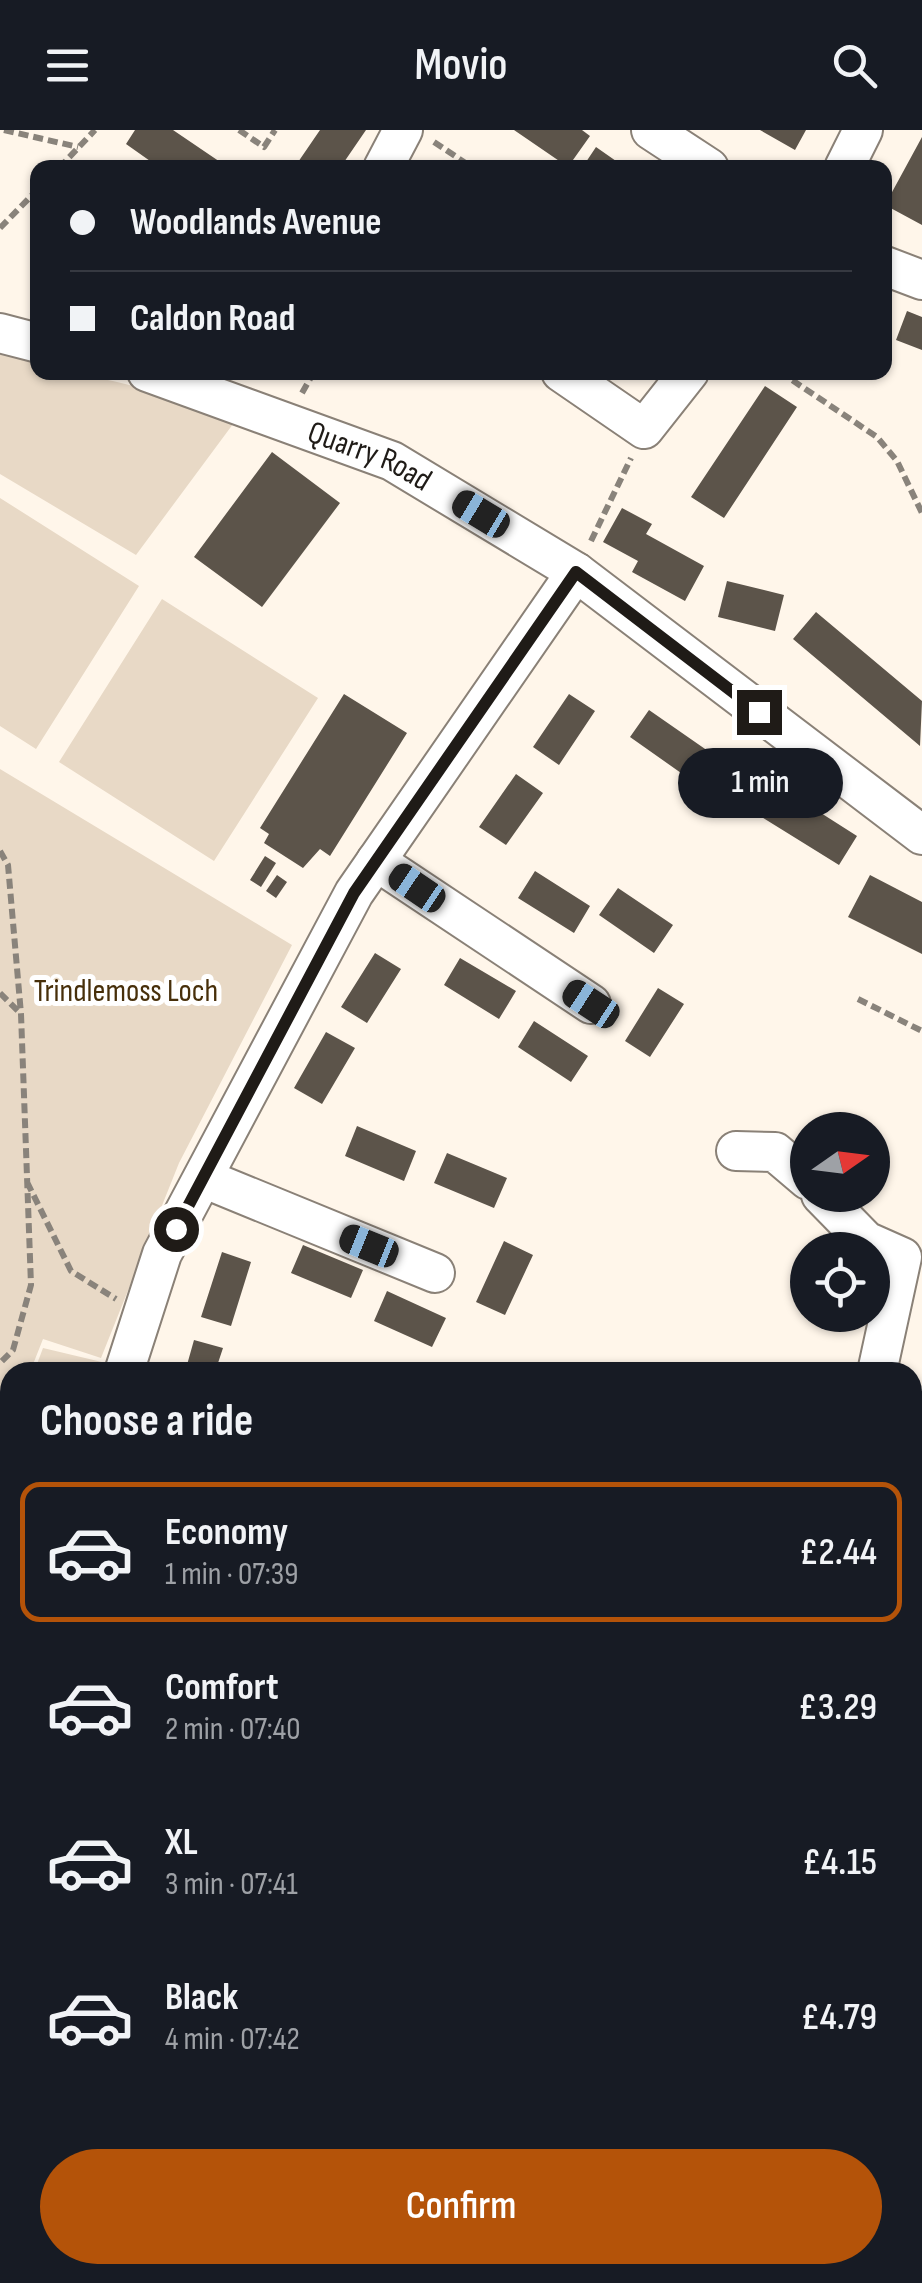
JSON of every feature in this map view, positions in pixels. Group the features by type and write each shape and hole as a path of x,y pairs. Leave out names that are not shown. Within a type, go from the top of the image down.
{"street":[{"path":"651,130 697,160"},
{"path":"848,160 862,130"},
{"path":"390,160 417,135"},
{"path":"892,269 922,280"},
{"path":"0,333 30,341"},
{"name":"Quarry Road","path":"169,380 392,461 576,572 922,836"},
{"path":"572,380 644,430 683,380"},
{"path":"127,1362 162,1254 354,893 576,572"},
{"path":"376,861 591,1004"},
{"path":"736,1151 775,1152 790,1165"},
{"path":"202,1178 435,1273"},
{"path":"838,1212 866,1242 912,1259 879,1362"}],"path":[{"path":"4,130 78,148"},
{"path":"67,160 96,130"},
{"path":"239,130 264,147 275,130"},
{"path":"417,135 459,160"},
{"path":"0,228 30,197"},
{"path":"792,380 877,438 897,461 922,513"},
{"path":"576,572 644,430"},
{"path":"0,851 8,865 21,1014 31,1285 13,1350 1,1362"},
{"path":"0,872 8,865"},
{"path":"0,992 21,1014"},
{"path":"858,999 922,1031"},
{"path":"25,1179 71,1271 142,1316"}],"green space":[{"path":"0,354 30,361 30,380 114,381 236,420 136,555 0,474"},
{"path":"0,498 139,586 36,749 0,726"},
{"path":"162,599 318,698 214,861 59,762"},
{"name":"Trindlemoss Loch","path":"0,769 292,945 179,1163 101,1358 43,1339 34,1362 0,1362"},
{"path":"43,1348 102,1362 38,1362"}],"building":[{"path":"135,130 173,130 217,160 149,160 126,144"},
{"path":"320,130 366,130 345,160 299,160"},
{"path":"514,130 582,130 590,136 573,160 558,160"},
{"path":"760,130 806,130 795,150"},
{"path":"922,137 922,225 892,209 892,192"},
{"path":"596,147 615,160 587,160"},
{"path":"907,311 922,317 922,350 896,340"},
{"path":"765,386 797,407 724,518 691,497"},
{"path":"272,452 340,503 262,607 194,557"},
{"path":"622,508 652,524 646,534 704,566 685,601 632,572 638,561 603,542"},
{"path":"727,581 784,595 775,631 718,617"},
{"path":"816,612 922,701 920,746 793,639"},
{"path":"344,694 407,733 330,856 320,849 303,868 264,843 269,834 260,828"},
{"path":"569,694 595,711 559,765 533,747"},
{"path":"649,710 744,776 725,804 630,737"},
{"path":"758,773 857,836 839,865 739,803"},
{"path":"516,774 543,793 506,845 479,827"},
{"path":"265,856 276,863 261,887 250,880"},
{"path":"535,871 590,906 574,933 518,898"},
{"path":"277,875 287,882 276,898 266,891"},
{"path":"870,875 922,902 922,954 848,917"},
{"path":"618,888 673,925 654,953 599,915"},
{"path":"375,953 401,969 367,1023 341,1007"},
{"path":"460,958 516,991 499,1019 444,985"},
{"path":"658,988 684,1004 650,1057 625,1041"},
{"path":"534,1021 588,1056 571,1082 518,1047"},
{"path":"326,1032 355,1048 322,1104 294,1088"},
{"path":"357,1126 416,1151 404,1181 345,1156"},
{"path":"447,1153 507,1178 494,1208 434,1183"},
{"path":"504,1241 533,1255 505,1315 476,1302"},
{"path":"303,1245 363,1270 351,1298 291,1273"},
{"path":"222,1252 251,1262 231,1326 201,1317"},
{"path":"387,1291 446,1318 432,1347 374,1321"},
{"path":"194,1340 223,1348 218,1362 188,1362"}],"route":[{"path":"176,1229 354,893 576,572 759,712"}]}
